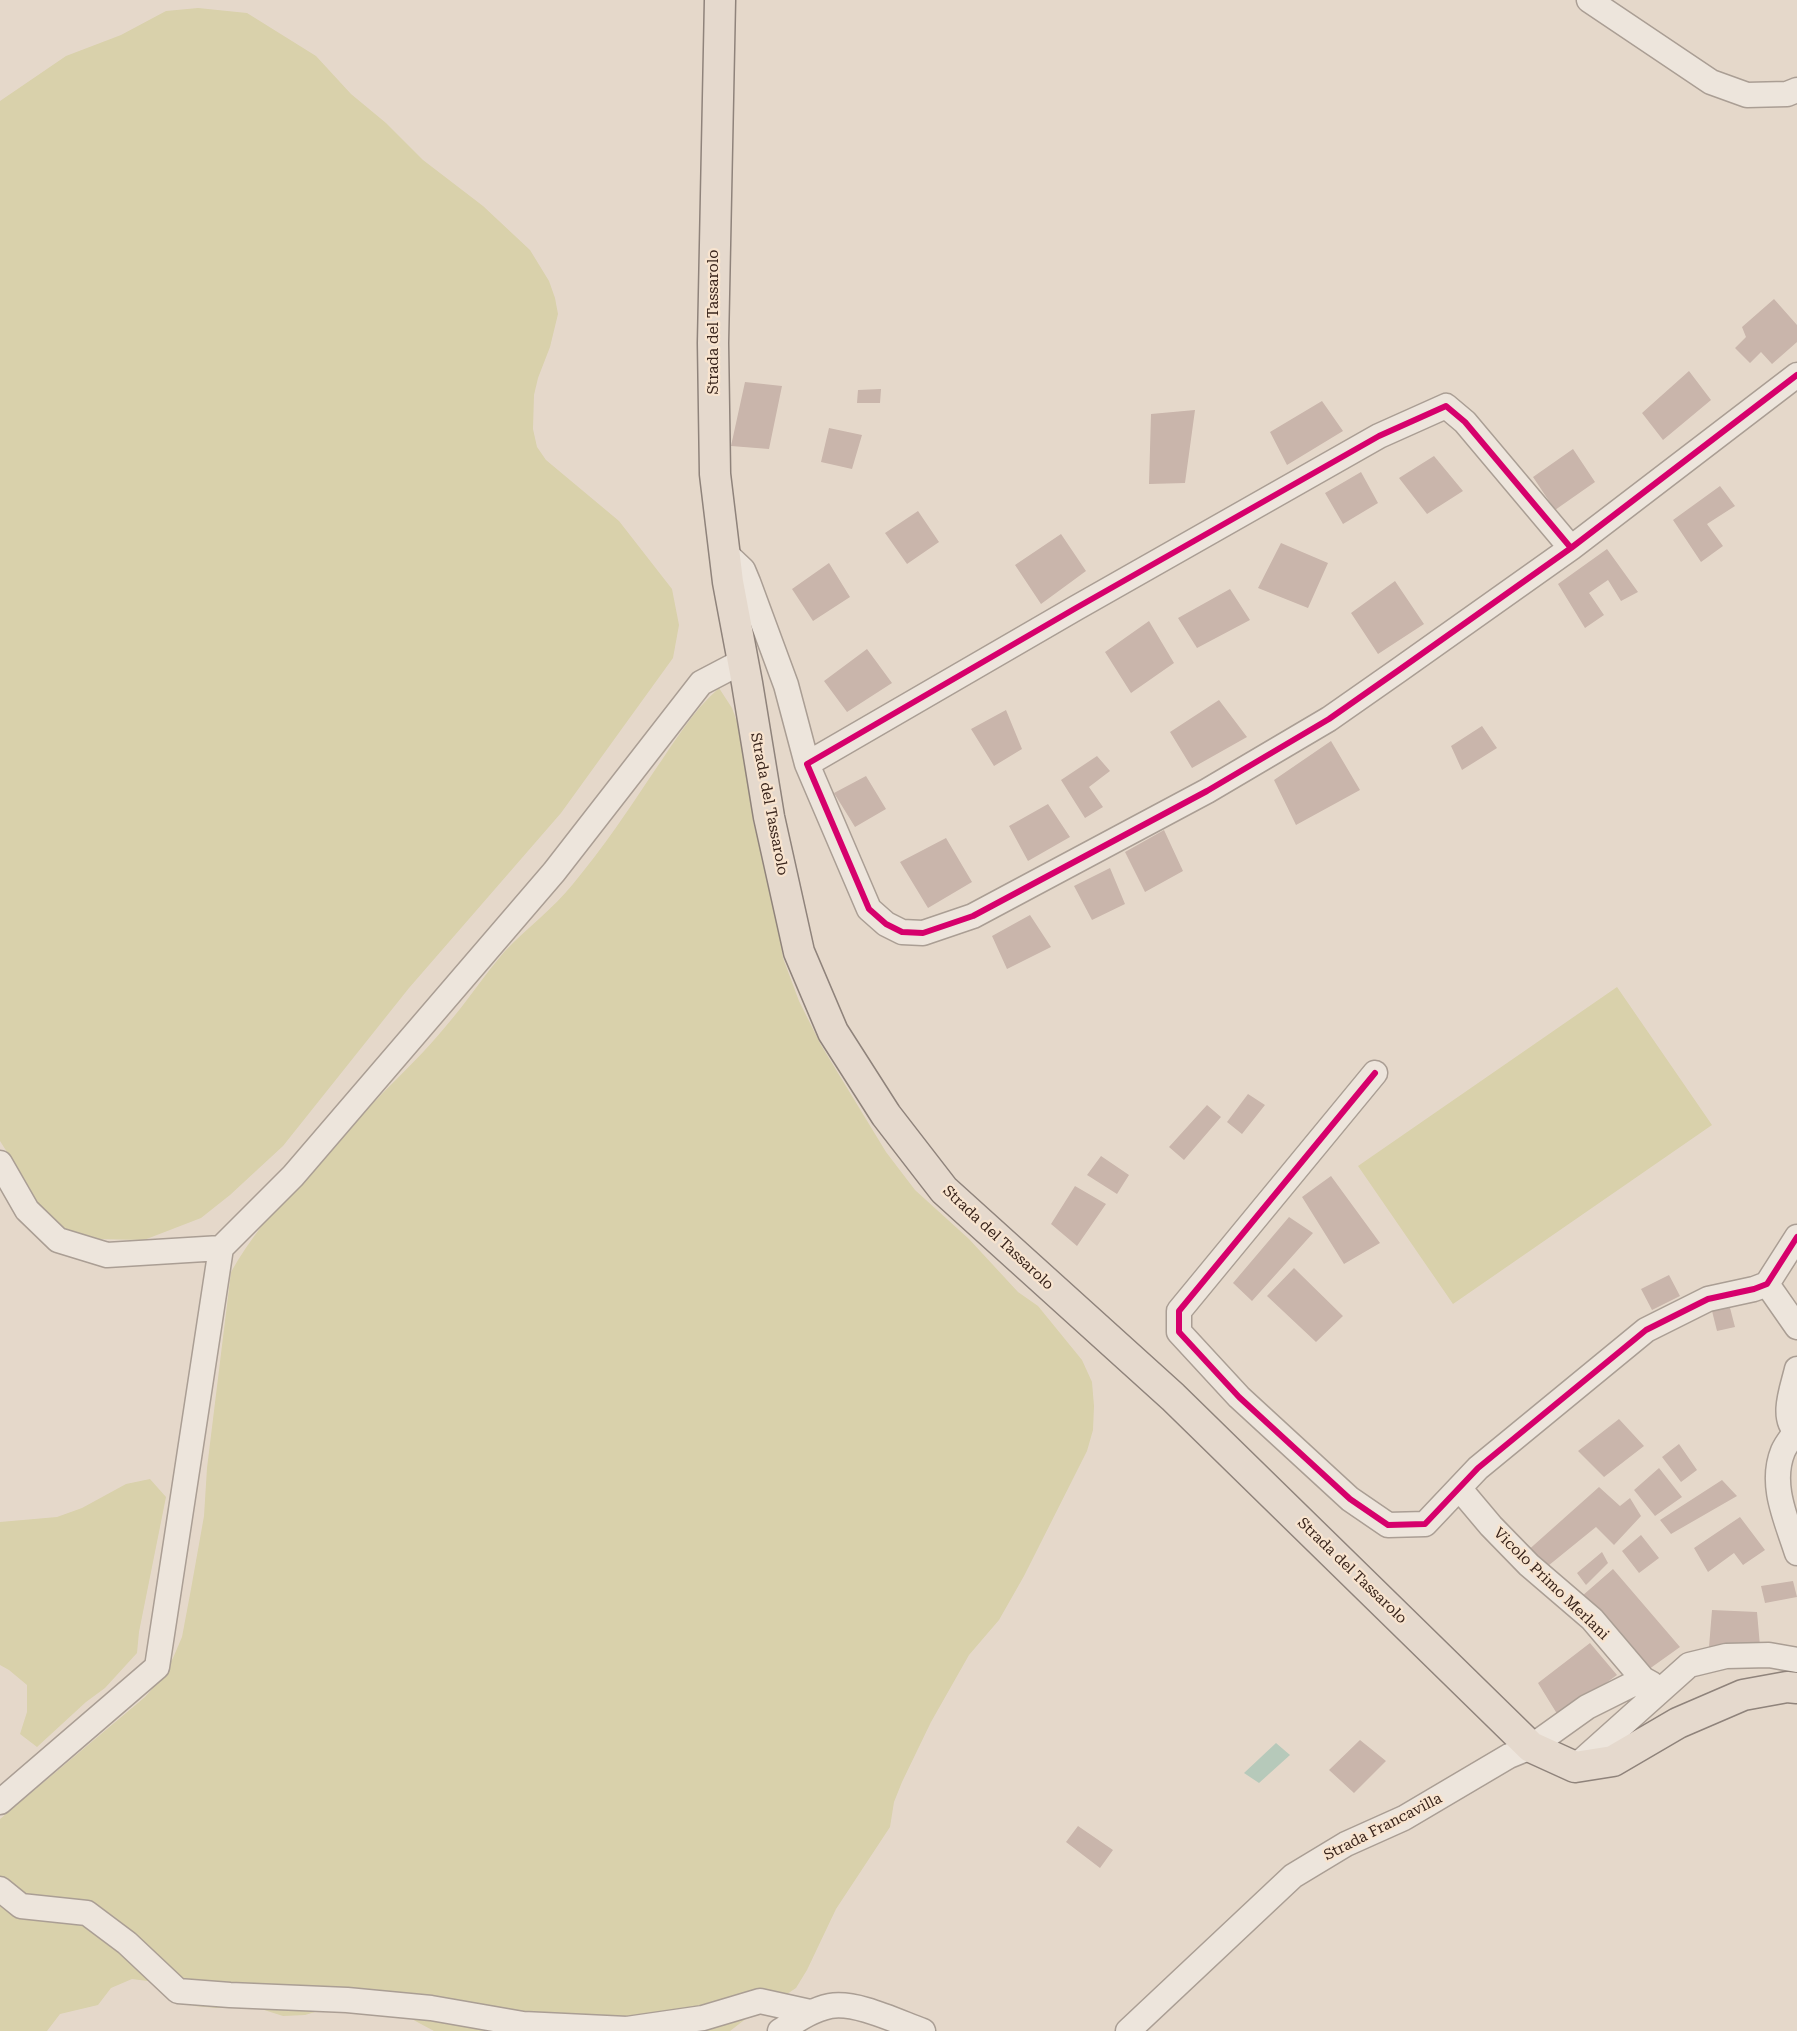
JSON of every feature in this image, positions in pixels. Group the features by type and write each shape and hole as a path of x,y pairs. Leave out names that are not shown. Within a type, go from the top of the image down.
{"main road":[{"name":"Strada del Tassarolo","path":"720,0 713,343 714,474 724,552 769,817 799,952 833,1032 886,1115 944,1190 1173,1397 1531,1747 1575,1767"},
{"path":"1575,1767 1612,1761 1678,1723 1743,1695 1787,1687 1797,1688"}],"street":[{"path":"1588,0 1711,82 1747,95 1787,94 1797,90"},
{"path":"724,552 743,570 748,582 786,685 807,764 868,909 886,924 902,932 923,933 973,916 1207,791 1329,719 1571,548 1797,375"},
{"path":"807,764 1379,436 1446,406 1466,422 1571,548"},
{"path":"0,1802 157,1667 221,1248 293,1176 554,872 701,683 743,661"},
{"path":"1375,1073 1179,1311 1179,1332 1256,1413 1350,1499 1388,1525 1425,1524 1478,1468 1646,1330 1708,1299 1767,1284 1797,1237"},
{"path":"0,1163 27,1210 58,1240 107,1255 221,1248"},
{"path":"1767,1284 1797,1327"},
{"path":"1797,1369 1788,1413 1791,1427 1796,1431 1783,1450 1777,1473 1779,1495 1797,1553"},
{"name":"Vicolo Primo Merlani","path":"1459,1488 1520,1556 1592,1619 1644,1691"},
{"path":"1575,1767 1644,1691 1689,1665 1726,1656 1769,1655 1797,1660"},
{"name":"Strada Francavilla","path":"1128,2031 1293,1876 1346,1844 1404,1818 1509,1756 1531,1747 1587,1707 1644,1691"},
{"path":"0,1889 21,1906 87,1912 127,1943 178,1991 347,2000 431,2008 523,2024 627,2029 703,2018 760,2001 810,2012"},
{"path":"780,2031 810,2012 831,2006 856,2008 923,2031"}],"shaded area":[{"path":"198,8 247,13 316,56 351,94 386,123 423,160 483,206 530,250 549,281 558,314 534,395 533,429 537,447 546,460 619,521 672,589 679,625 673,658 561,813 409,988 283,1146 230,1195 201,1218 144,1240 95,1239 63,1229 44,1214 0,1141 0,101 66,56 121,35 166,11"},
{"path":"719,688 732,708 740,730 749,776 753,821 777,913 783,958 799,1001 821,1045 886,1152 915,1190 969,1239 1018,1292 1038,1306 1082,1360 1092,1382 1093,1430 1087,1451 1024,1576 999,1620 969,1655 931,1722 894,1802 890,1827 836,1909 796,1988 756,2011 730,2031 434,2031 393,2009 349,2002 305,2015 283,2016 261,2009 238,2006 216,2008 194,2006 155,1982 132,1979 111,1988 98,2005 60,2014 47,2031 0,2031 0,1819 145,1697 161,1679 182,1637 204,1516 207,1468 231,1272 280,1202 430,1045 505,951 573,884 616,828 684,727"},
{"path":"1617,987 1712,1125 1453,1304 1358,1166"},
{"path":"150,1479 166,1497 139,1632 137,1653 105,1688 86,1702 37,1747 20,1734 27,1712 27,1685 0,1665 0,1522 57,1517 82,1508 126,1484"},
{"path":"1276,1743 1290,1755 1259,1783 1244,1773"}],"building":[{"path":"1774,299 1797,325 1797,342 1772,364 1761,352 1750,363 1735,348 1746,337 1742,327"},
{"path":"1689,371 1711,400 1663,440 1642,413"},
{"path":"745,382 782,386 769,449 731,446"},
{"path":"881,389 880,403 857,403 858,390"},
{"path":"1322,401 1343,431 1287,465 1270,432"},
{"path":"1195,410 1185,483 1149,484 1151,414"},
{"path":"829,428 862,435 852,469 821,462"},
{"path":"1573,449 1595,482 1555,510 1533,477"},
{"path":"1434,456 1463,491 1427,514 1399,478"},
{"path":"1361,472 1378,503 1343,524 1325,493"},
{"path":"1720,486 1735,506 1707,524 1723,546 1701,562 1673,520"},
{"path":"918,511 939,542 907,564 885,533"},
{"path":"1061,534 1086,571 1041,604 1015,565"},
{"path":"1281,543 1328,563 1308,608 1258,588"},
{"path":"1607,549 1638,592 1621,601 1608,580 1589,593 1604,615 1585,628 1558,584"},
{"path":"829,563 850,597 813,621 792,589"},
{"path":"1395,581 1424,624 1378,654 1351,613"},
{"path":"1230,589 1250,620 1197,648 1178,618"},
{"path":"1149,621 1174,663 1131,693 1105,652"},
{"path":"867,649 892,683 847,712 824,681"},
{"path":"1219,700 1247,737 1192,768 1170,732"},
{"path":"1006,710 1022,749 994,766 971,729"},
{"path":"1482,726 1497,748 1462,770 1451,746"},
{"path":"1331,741 1360,790 1296,825 1274,780"},
{"path":"1097,756 1110,771 1089,787 1103,807 1085,818 1061,780"},
{"path":"866,776 886,809 855,827 834,793"},
{"path":"1048,804 1070,837 1028,861 1009,826"},
{"path":"1164,830 1183,871 1145,892 1125,852"},
{"path":"946,838 972,882 928,908 900,862"},
{"path":"1110,868 1125,904 1092,920 1074,886"},
{"path":"1030,915 1051,947 1007,969 992,936"},
{"path":"1248,1094 1265,1105 1242,1134 1227,1122"},
{"path":"1207,1105 1221,1117 1184,1160 1169,1147"},
{"path":"1101,1156 1129,1175 1117,1194 1087,1175"},
{"path":"1331,1176 1380,1243 1344,1264 1302,1197"},
{"path":"1075,1186 1106,1204 1077,1246 1051,1224"},
{"path":"1289,1217 1313,1233 1252,1301 1233,1283"},
{"path":"1294,1268 1343,1316 1316,1342 1267,1296"},
{"path":"1669,1275 1680,1296 1652,1310 1641,1289"},
{"path":"1729,1304 1735,1327 1717,1331 1712,1311"},
{"path":"1619,1419 1644,1446 1604,1477 1578,1451"},
{"path":"1679,1444 1697,1470 1681,1482 1662,1457"},
{"path":"1659,1468 1682,1497 1655,1516 1634,1490"},
{"path":"1722,1480 1737,1496 1671,1534 1660,1520"},
{"path":"1599,1487 1620,1506 1630,1498 1641,1516 1614,1545 1596,1527 1543,1570 1525,1553"},
{"path":"1740,1517 1765,1550 1743,1565 1734,1553 1708,1572 1694,1548"},
{"path":"1641,1535 1659,1558 1639,1573 1622,1551"},
{"path":"1602,1552 1608,1563 1586,1585 1577,1573"},
{"path":"1613,1569 1680,1647 1645,1672 1582,1596"},
{"path":"1793,1581 1797,1597 1765,1603 1761,1586"},
{"path":"1712,1610 1757,1612 1760,1646 1709,1647"},
{"path":"1590,1643 1617,1675 1559,1717 1538,1683"},
{"path":"1360,1740 1386,1761 1354,1793 1329,1770"},
{"path":"1078,1826 1113,1850 1100,1868 1066,1842"}],"cycle path":[{"path":"1571,548 1465,422 1446,406 1379,436 807,764 869,909 886,924 902,932 923,933 973,916 1207,791 1329,719 1571,548 1797,375"},
{"path":"1375,1073 1179,1311 1179,1332 1239,1397 1350,1499 1388,1525 1425,1524 1478,1468 1646,1330 1708,1299 1767,1284 1797,1237"}]}
